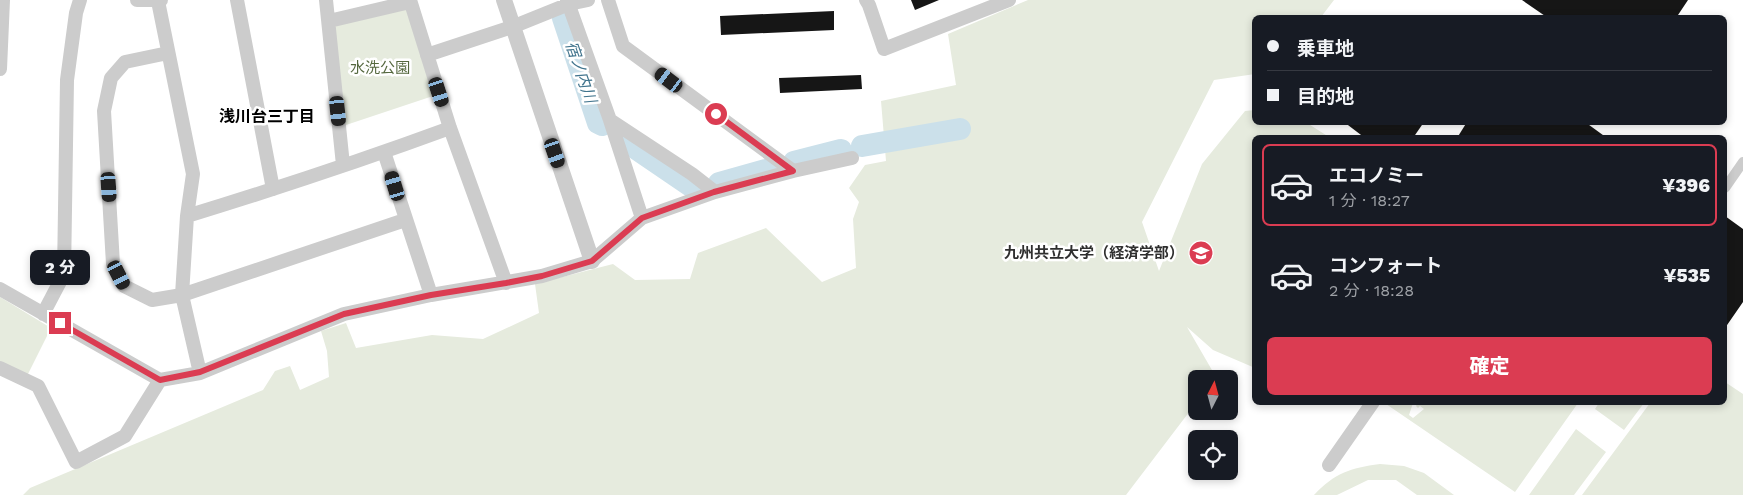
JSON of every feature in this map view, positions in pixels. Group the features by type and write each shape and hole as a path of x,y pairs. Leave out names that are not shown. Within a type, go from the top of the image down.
{"street":[{"path":"0,69 3,0"},
{"path":"43,314 64,274 67,80 76,13 80,0"},
{"path":"137,0 159,1 193,174 186,216 182,295 200,372"},
{"path":"237,0 274,189"},
{"path":"326,0 343,165"},
{"path":"504,0 592,261"},
{"path":"427,55 512,27 568,2 588,0"},
{"path":"608,0 623,46 793,171"},
{"path":"866,0 884,49 1009,0"},
{"path":"329,21 410,1 450,128 506,283"},
{"path":"568,2 642,218"},
{"path":"168,53 125,62 111,78 104,111 113,264 124,286 152,300 182,295 405,220"},
{"path":"610,120 692,174 714,192"},
{"path":"186,216 274,189 450,128"},
{"path":"384,152 431,295"},
{"path":"0,289 160,380 200,372 344,314 431,295 542,276 592,261 642,218 714,192 852,158"},
{"path":"1727,185 1743,162"},
{"path":"0,368 38,386 76,462 125,436 160,380"},
{"path":"1329,465 1371,405"}],"green space":[{"path":"1028,0 1334,0 1323,15 1252,15 1252,74 1214,80 1142,222 1159,271 1202,164 1245,111 1252,110 1252,125 1310,125 1326,135 1252,135 1252,367 1213,350 1187,327 1212,370 1188,370 1188,414 1126,495 23,495 30,488 263,390 275,371 290,366 300,390 329,377 327,351 321,331 346,323 356,348 432,335 483,339 539,313 535,284 613,264 635,280 690,279 698,253 766,228 822,282 856,268 853,219 859,202 849,188 865,165 886,161 881,101 956,85 948,34"},
{"name":"水洗公園","path":"408,8 433,96 343,126 333,23"},
{"path":"0,297 51,328 27,376 0,363"},
{"path":"1727,383 1743,394 1743,495 1582,495 1649,405 1727,405"},
{"path":"1387,405 1412,405 1409,415 1413,418 1424,409 1420,406 1418,408 1416,405 1577,405 1515,492"},
{"path":"1598,405 1643,405 1624,430 1595,409"},
{"path":"1576,429 1606,452 1574,495 1529,495"},
{"path":"1380,464 1404,466 1424,473 1454,495 1417,495 1396,480 1368,480 1337,495 1314,495 1329,481 1344,473 1360,467"}],"building":[{"path":"911,0 939,0 915,10"},
{"path":"1522,0 1688,0 1678,15 1544,15"},
{"path":"834,11 834,30 721,35 720,16"},
{"path":"861,75 862,89 780,93 779,78"},
{"path":"1348,125 1422,125 1415,135 1361,135"},
{"path":"1465,125 1589,125 1603,135 1459,135"},
{"path":"1727,217 1743,229 1743,302 1727,325"}],"waterway":[{"name":"宿ノ内川","path":"563,18 598,123 602,125"},
{"name":"宿ノ内川","path":"862,146 960,129"},
{"name":"宿ノ内川","path":"626,142 695,189"},
{"name":"宿ノ内川","path":"794,162 841,150"},
{"name":"宿ノ内川","path":"719,183 773,168"}],"place":[{"name":"九州共立大学（経済学部）","path":"1201,253"}],"district":[{"name":"浅川台三丁目","path":"267,116"}],"route":[{"path":"60,323 160,380 200,372 344,314 431,295 542,276 592,261 642,218 714,192 793,171 716,114"}]}
